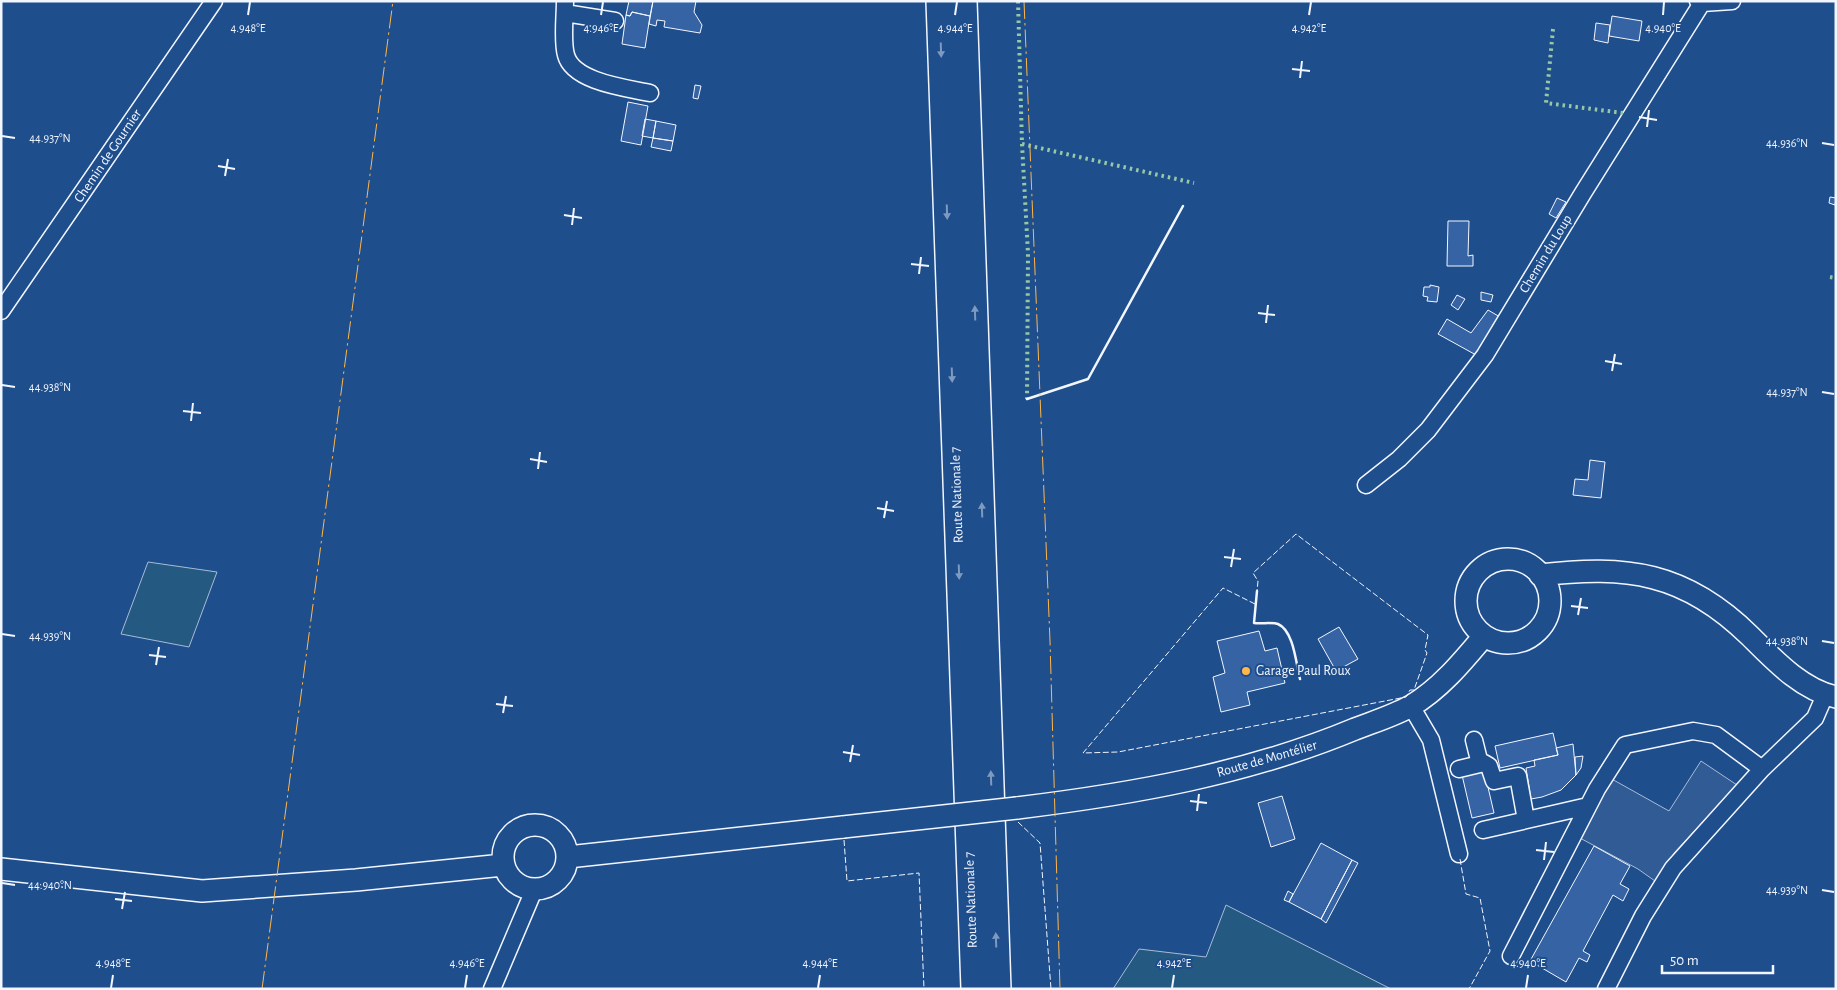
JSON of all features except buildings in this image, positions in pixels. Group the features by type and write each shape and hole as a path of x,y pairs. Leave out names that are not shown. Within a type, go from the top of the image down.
{"highway":[{"name":"Route Nationale 7","path":"940,1 974,989"},
{"name":"Route Nationale 7","path":"964,1 998,989"}],"main road":[{"path":"1512,559 1525,562 1540,575 1549,594 1549,608 1545,621 1536,632 1524,640 1511,643 1497,642 1484,636 1474,626 1468,614 1465,600 1468,587 1475,574 1485,565 1498,560 1512,559"},
{"path":"1540,575 1612,570 1642,573 1676,584 1727,615 1785,669 1831,696"},
{"name":"Route de Montélier","path":"568,857 1103,798 1206,776 1316,745 1411,706 1455,670 1484,636"},
{"path":"531,825 542,826 552,830 566,846 568,857 561,877 554,884 534,890 514,883 507,875 503,865 502,854 505,843 512,834 521,828 531,825"},
{"path":"1,869 202,891 356,880 503,865"}],"street":[{"name":"Chemin de Gournier","path":"1,311 214,1"},
{"path":"1700,2 1732,1"},
{"name":"Chemin du Loup","path":"1366,484 1399,459 1428,430 1485,355 1700,2"},
{"path":"615,21 565,7 566,56 576,72 604,83 650,93"},
{"path":"1606,989 1643,916 1673,868 1762,769 1815,718 1831,696"},
{"path":"1411,706 1431,740 1459,854"},
{"path":"1511,956 1588,806 1625,745 1693,731 1716,735 1762,769"},
{"path":"1474,740 1480,764"},
{"path":"1459,769 1484,763 1489,766 1494,781 1518,776 1526,820"},
{"path":"1483,830 1588,806"},
{"path":"492,989 534,890"}],"shaded area":[{"path":"148,562 217,572 189,647 121,634"},
{"path":"1701,761 1737,785 1675,852 1655,881 1638,869 1578,837 1610,778 1669,811"},
{"path":"1226,905 1391,989 1113,989 1139,949 1206,957"}],"hedge":[{"path":"1018,1 1022,144 1028,253 1027,399"},
{"path":"1553,29 1546,103 1623,113"},
{"path":"1022,144 1194,183"},
{"path":"1830,277 1836,278"}],"fence":[{"path":"1255,604 1223,588 1083,753 1118,752 1406,697 1410,690 1414,690 1427,653 1425,650 1428,635 1296,534 1253,573 1258,581 1257,591"},
{"path":"1018,822 1040,843 1051,989"},
{"path":"844,840 847,881 919,873 924,989"},
{"path":"1460,859 1466,894 1480,898 1490,951 1469,989"}],"wall":[{"path":"1027,399 1088,379 1183,206"},
{"path":"1257,591 1254,623 1276,623 1288,633 1296,657 1300,679"}],"power":[{"path":"262,989 393,1"},
{"path":"1024,1 1050,641 1060,989"}],"place":[{"name":"Garage Paul Roux","path":"1246,671"}]}
